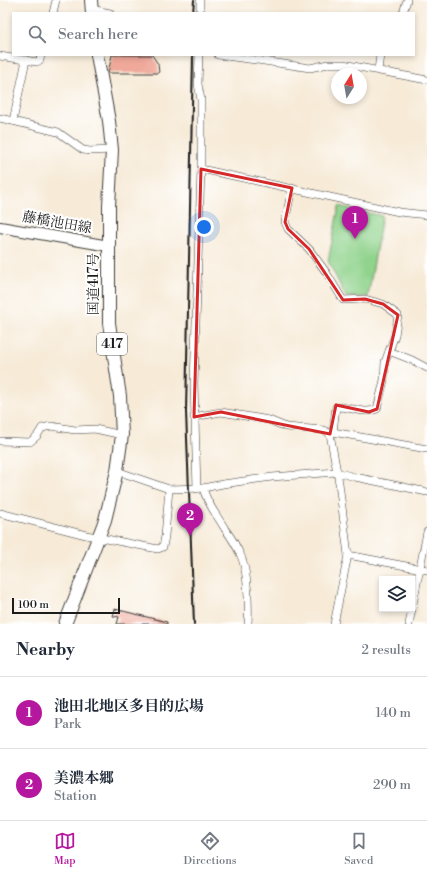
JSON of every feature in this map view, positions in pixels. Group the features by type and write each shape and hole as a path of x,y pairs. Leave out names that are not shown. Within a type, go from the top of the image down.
{"highway":[{"name":"国道417号","path":"65,624 105,520 117,471 122,435 120,396 109,323 109,246 112,150 109,121 97,56"}],"main road":[{"name":"藤橋池田線","path":"0,227 109,246"}],"street":[{"path":"53,12 56,0"},
{"path":"200,0 200,12"},
{"path":"404,12 407,0"},
{"path":"91,7 107,12"},
{"path":"0,56 37,62 40,60 41,56"},
{"path":"199,56 198,84 201,100 201,168 195,332 194,417 200,488 241,556 247,589 248,624"},
{"path":"227,56 264,60 310,68 328,64 343,64 427,80"},
{"path":"378,70 380,56"},
{"path":"12,122 26,60"},
{"path":"0,118 58,132 83,150 112,150"},
{"path":"201,168 399,212 427,215"},
{"path":"292,188 286,222 288,229 309,249 326,272 343,300 365,300 382,304 398,315 395,335 385,362 384,380 376,409 369,412 336,407 331,433 348,555 334,624"},
{"path":"389,351 427,368"},
{"path":"194,417 220,412 269,420 286,427 324,430 331,433 427,449"},
{"path":"0,441 30,442 37,436 42,428 51,426 75,430 95,429 122,435"},
{"path":"117,471 168,489 200,488 272,477 336,472 355,478 427,492"},
{"path":"0,513 98,538 158,549 163,547 165,536 168,489"},
{"path":"415,599 424,569 427,532"},
{"path":"348,555 424,569"},
{"path":"409,624 411,612"}],"highlighted area":[{"path":"201,169 292,188 285,222 288,229 309,249 343,300 365,299 383,304 398,315 377,409 369,412 336,405 330,434 221,412 194,417"}],"green space":[{"path":"339,206 382,216 368,297 346,297 328,261"}],"building":[{"path":"112,56 153,56 158,64 159,73 108,73"},
{"path":"115,609 167,622 167,624 117,624 119,617 113,616"}],"railway":[{"path":"193,12 194,0"},
{"path":"193,56 186,412 194,624"}],"place":[{"name":"池田北地区多目的広場","path":"355,239"},
{"name":"美濃本郷","path":"190,536"}]}
